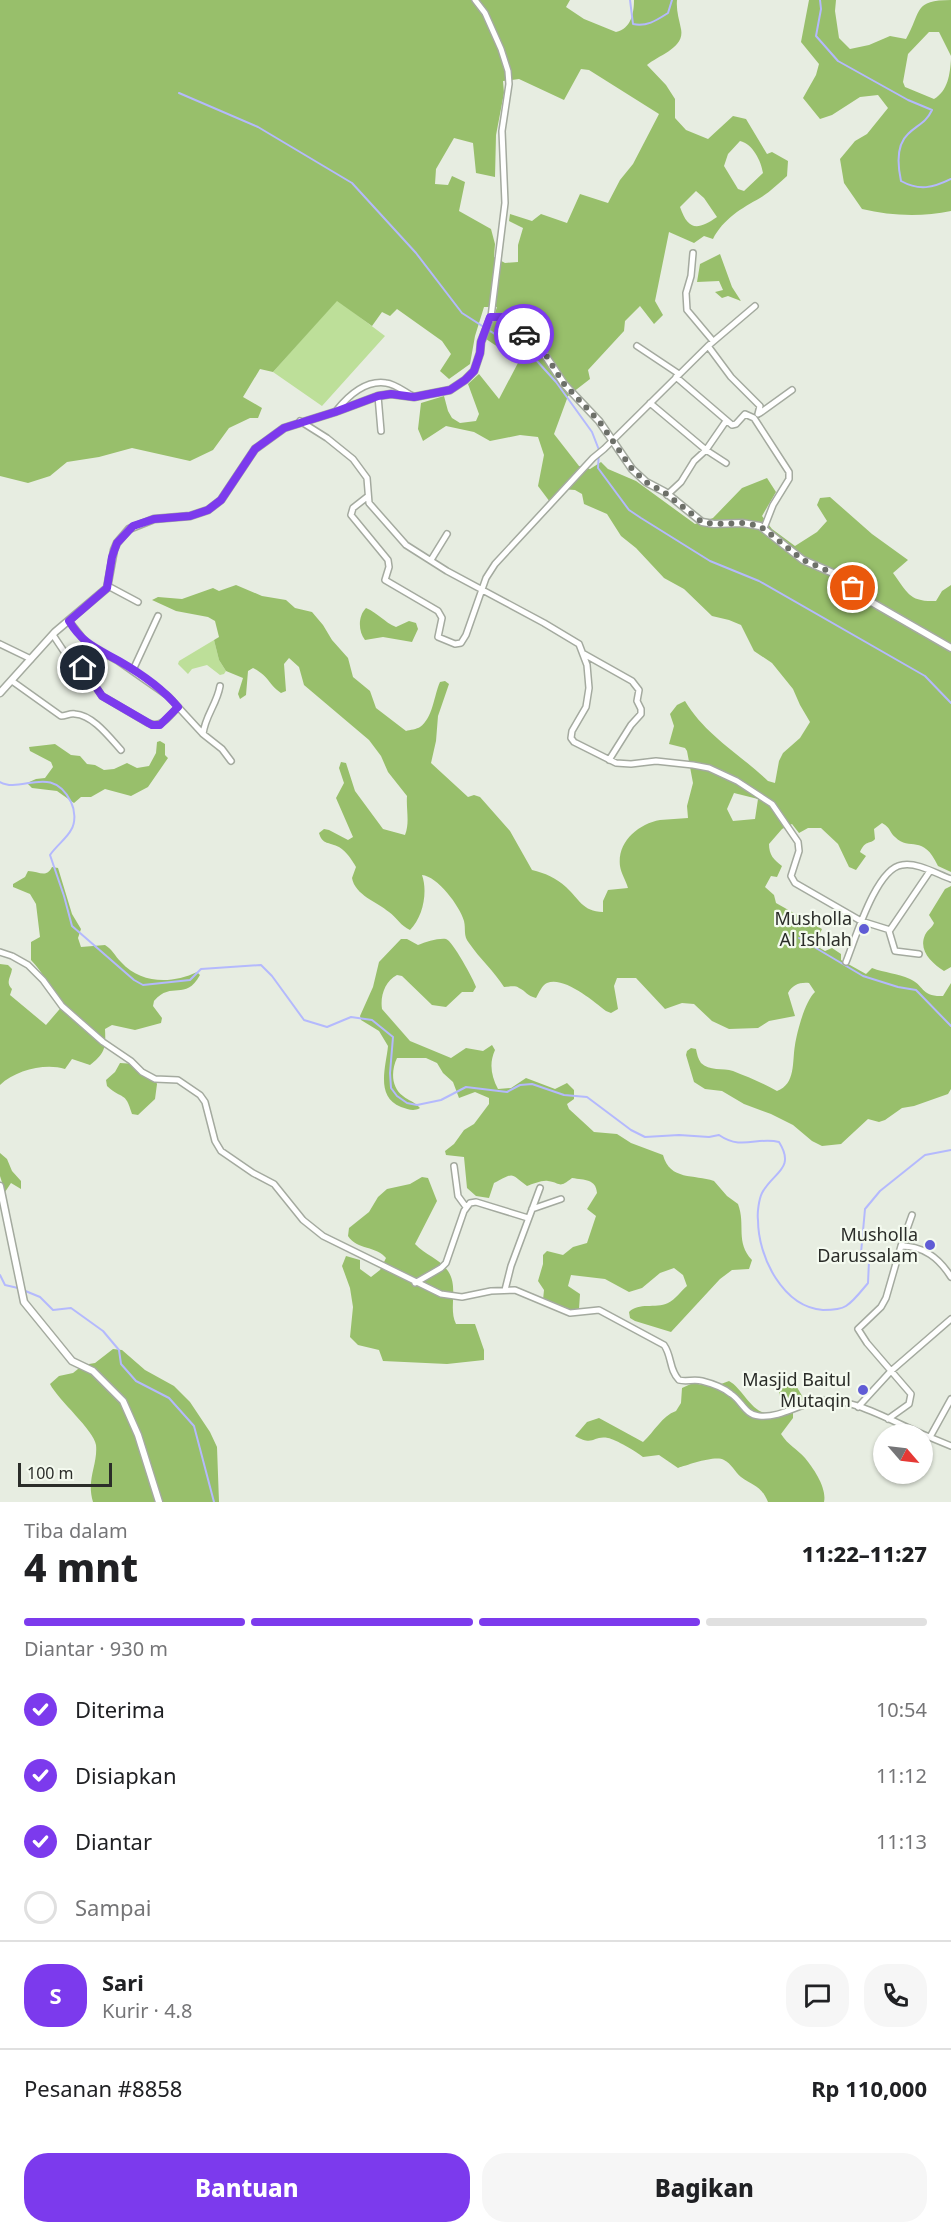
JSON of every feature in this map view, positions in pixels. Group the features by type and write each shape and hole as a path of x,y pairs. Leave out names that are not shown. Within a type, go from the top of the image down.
{"street":[{"path":"0,693 53,635 108,586 114,550 129,529 154,519 190,516 208,510 221,500 255,449 284,428 378,396 391,394 414,397 450,390 469,376 477,363 490,317 505,203 502,131 509,84 508,71 499,44 485,13 475,0"},
{"path":"693,253 692,276 686,293 687,309 713,341"},
{"path":"367,497 351,510 351,516 388,560 389,567 385,580 441,614 442,624 438,634 440,638 454,644 461,643 495,564 593,458 713,341 755,306"},
{"path":"490,317 503,317 542,349 564,384 599,421 632,469 646,482 668,495 706,524 742,523 764,528 803,560 833,573 866,599 951,648"},
{"path":"637,346 678,375 726,421 734,425 748,414 756,416 790,476 773,505 764,528"},
{"path":"708,346 731,377 760,406 756,416"},
{"path":"335,412 353,393 375,384 388,383 414,397"},
{"path":"756,416 792,390"},
{"path":"378,396 381,431"},
{"path":"650,403 706,450 726,463"},
{"path":"300,421 327,438 353,459 367,478 369,503 401,541 447,571 579,644 587,665 588,699 582,717 572,731 571,738 574,742 609,760 631,764 656,761 709,768 730,778 772,804 798,842 799,851 791,876 795,883 861,921 889,931"},
{"path":"668,495 681,482 694,461 706,450 726,421"},
{"path":"431,560 447,534"},
{"path":"108,586 138,602"},
{"path":"133,670 158,616"},
{"path":"69,621 88,645 133,670 168,696 231,760"},
{"path":"53,635 65,653 83,668 102,696 148,723 155,726 160,725 178,707"},
{"path":"0,644 31,659"},
{"path":"584,654 632,681 639,690 637,701 642,714 631,725 609,760"},
{"path":"12,681 62,717 74,713 83,716 100,728 121,750"},
{"path":"203,734 205,721 218,696 220,686"},
{"path":"846,962 861,921 879,885 895,867 908,864 951,879"},
{"path":"889,931 930,871"},
{"path":"889,931 895,951 919,954"},
{"path":"0,952 28,965 43,980 62,1006 142,1072 155,1079 178,1080 201,1095 205,1102 214,1141 225,1155 274,1184 313,1229 329,1239 441,1294 457,1297 505,1290 521,1292 570,1313 594,1309 605,1312 664,1345 669,1352 674,1374 679,1380 700,1381 729,1392 746,1410 756,1416 778,1415 820,1400 833,1400 858,1407 899,1424"},
{"path":"454,1166 458,1196 466,1207"},
{"path":"0,1186 24,1302 72,1361 93,1371 123,1401 138,1435 159,1502"},
{"path":"505,1290 510,1266 540,1188"},
{"path":"532,1209 561,1198"},
{"path":"415,1283 446,1263 466,1207 470,1203 476,1202 528,1218"},
{"path":"888,1419 906,1407 912,1398 858,1329 881,1307 886,1298 912,1215"},
{"path":"901,1246 914,1247 931,1255 943,1265 951,1277"},
{"path":"858,1407 891,1371 951,1319"},
{"path":"933,1432 951,1399"},
{"path":"933,1438 951,1446"}],"green space":[{"path":"0,0 570,0 566,7 584,19 616,32 628,24 634,0 677,0 681,29 679,41 647,65 666,85 675,99 675,118 686,130 708,139 733,116 746,119 767,154 772,152 788,161 787,176 767,193 734,215 713,239 704,236 694,243 669,232 655,301 663,315 654,324 640,306 625,321 624,331 588,370 590,379 568,396 554,434 579,466 590,469 601,462 608,469 636,481 695,524 713,518 742,488 767,478 776,492 762,516 772,529 795,546 817,532 827,521 817,505 820,498 830,497 872,534 908,560 893,573 914,598 936,601 942,591 951,585 951,872 938,866 922,846 901,841 882,823 874,829 875,839 862,848 860,852 866,856 856,870 849,867 838,844 821,828 808,828 799,833 792,824 782,829 769,844 772,857 782,866 777,877 771,876 765,887 774,895 776,903 822,929 815,945 825,951 832,948 841,954 841,960 866,974 872,968 900,975 915,981 927,993 936,996 943,996 951,983 951,1089 948,1094 902,1108 879,1122 868,1119 841,1144 822,1146 812,1141 793,1125 771,1114 744,1104 722,1091 705,1089 694,1082 686,1055 691,1048 696,1049 704,1066 733,1071 777,1091 783,1088 792,1072 796,1039 802,1017 815,992 809,983 797,985 788,993 795,1016 769,1021 758,1028 729,1029 712,1021 694,1004 682,1003 665,1009 636,978 617,978 614,986 618,1009 611,1013 562,983 545,984 536,998 517,987 504,987 467,940 462,915 453,900 434,880 422,875 423,904 410,930 357,889 352,878 356,867 351,859 339,847 324,841 319,833 324,829 348,840 353,837 336,798 344,783 339,768 341,762 346,763 355,791 383,829 405,835 408,821 407,796 388,772 381,756 369,740 304,685 299,667 289,658 284,664 286,691 281,693 263,674 253,668 248,671 246,695 240,699 238,694 243,678 226,671 219,660 214,640 219,637 215,621 208,617 176,611 152,600 158,597 182,599 213,588 219,591 236,585 262,596 286,600 295,608 312,612 348,658 353,677 370,691 376,708 406,731 419,728 428,718 440,682 445,681 449,684 438,716 431,763 468,797 474,795 480,797 510,831 532,870 558,881 582,904 596,911 603,912 603,901 608,890 628,888 621,869 620,857 622,849 631,836 652,822 688,818 687,806 693,783 687,751 685,748 669,744 674,726 670,714 677,705 685,701 713,735 768,781 775,783 779,761 783,753 800,738 810,722 793,689 772,663 754,651 741,625 712,616 684,589 664,578 636,548 621,536 607,514 584,504 582,494 575,490 561,489 550,502 538,486 544,455 538,437 520,435 490,441 474,432 446,426 423,441 418,429 421,403 444,396 452,418 460,423 476,421 479,414 468,384 479,374 499,399 519,361 486,339 497,307 484,307 475,336 470,364 449,379 440,371 451,354 442,341 397,309 390,316 382,312 372,326 337,301 273,372 260,369 243,397 262,408 258,418 250,418 229,428 213,450 190,461 132,448 99,457 67,462 50,476 28,483 0,476","holes":["581,69 589,70 659,114 633,164 620,180 608,203 580,194 567,223 541,214 532,221 510,214 509,221 523,228 518,245 518,262 505,263 494,257 495,244 491,229 459,211 465,182 452,176 448,185 435,184 436,169 454,138 473,143 476,173 495,177 496,135 504,93 503,81 519,79 564,100","740,141 749,146 758,158 763,173 744,191 738,189 724,166 728,154","696,191 704,198 717,217 704,225 694,226 686,220 680,207","734,793 758,799 755,819 733,821 727,809"]},
{"path":"809,0 836,0 835,11 839,38 850,49 869,45 890,36 906,39 917,14 924,5 930,2 951,0 951,56 939,32 929,32 908,54 903,82 905,87 934,99 945,87 951,59 951,211 906,215 862,209 844,183 840,159 855,141 867,134 888,108 878,95 860,97 832,115 820,119 803,98 816,75 819,64 801,42"},
{"path":"720,254 732,287 741,301 728,296 722,298 715,292 723,290 719,281 697,282 700,264"},
{"path":"337,300 385,336 322,406 273,372"},
{"path":"366,608 396,627 409,621 416,623 418,629 412,642 383,637 365,640 360,624 361,615"},
{"path":"214,640 219,660 226,671 224,674 220,675 207,665 192,669 188,674 178,664 179,661"},
{"path":"157,742 165,744 165,755 168,758 148,787 131,796 105,789 91,797 81,797 74,803 57,791 32,788 27,783 45,778 53,767 51,762 30,751 29,747 55,744 71,755 80,756 87,764 104,770 114,769 127,763 137,768 149,766 156,753"},
{"path":"52,867 58,868 72,914 81,929 78,938 81,947 105,945 129,969 147,978 177,979 197,972 200,975 189,988 167,992 154,1001 153,1006 162,1018 161,1023 135,1030 112,1025 105,1029 104,1050 90,1065 72,1059 65,1069 40,1067 31,1069 14,1075 0,1085 0,964 8,965 12,969 9,982 12,989 10,995 46,1025 64,1004 31,960 31,942 40,937 36,904 30,894 13,887 13,884 25,877 28,871 45,874"},
{"path":"951,886 951,967 944,971 927,956 923,941 934,923 929,915 945,889"},
{"path":"401,939 407,939 418,945 446,939 458,953 476,987 473,992 462,992 446,1007 432,1005 402,976 397,975 389,981 384,989 382,1009 410,1041 451,1058 466,1048 483,1051 492,1045 495,1050 492,1070 498,1089 511,1088 526,1078 555,1089 567,1083 574,1090 574,1099 567,1104 569,1109 594,1132 617,1134 631,1143 663,1155 666,1163 677,1173 714,1181 727,1196 738,1204 742,1240 752,1260 749,1269 732,1270 720,1279 671,1332 635,1321 630,1318 629,1312 637,1307 663,1305 676,1298 687,1286 683,1275 674,1268 660,1273 642,1288 629,1292 605,1279 571,1275 568,1286 580,1294 579,1309 570,1310 543,1300 544,1290 538,1281 543,1255 547,1251 563,1255 573,1247 587,1243 596,1216 587,1209 597,1193 596,1188 589,1181 572,1178 562,1184 546,1181 527,1186 518,1178 509,1176 494,1183 489,1198 476,1196 467,1188 464,1157 446,1155 445,1151 454,1144 464,1130 474,1124 489,1104 489,1098 475,1092 459,1098 453,1082 443,1073 437,1063 426,1058 397,1058 394,1068 393,1079 396,1088 420,1108 413,1110 401,1107 388,1096 385,1089 384,1072 388,1046 379,1031 361,1020 360,1016 373,987 379,962"},
{"path":"120,1063 136,1064 153,1075 157,1084 155,1099 138,1115 132,1114 125,1099 107,1086 106,1080 115,1072"},
{"path":"0,1153 7,1159 12,1171 21,1181 21,1189 11,1183 5,1192 0,1176"},
{"path":"422,1177 428,1178 437,1201 415,1244 448,1271 453,1284 453,1311 456,1324 475,1324 484,1350 484,1360 447,1364 383,1361 379,1350 358,1345 350,1337 353,1307 350,1288 342,1266 346,1256 360,1260 360,1269 371,1277 380,1270 386,1258 378,1251 356,1244 348,1236 349,1228 369,1212 378,1197 387,1189 410,1184"},
{"path":"113,1349 122,1350 145,1370 174,1386 190,1402 217,1447 219,1502 93,1502 91,1479 96,1452 94,1439 50,1384 59,1376 73,1373 83,1365 95,1363"},
{"path":"729,1381 752,1405 765,1413 783,1409 778,1388 781,1383 795,1384 804,1399 793,1407 793,1418 781,1434 805,1458 816,1473 824,1491 824,1502 768,1502 760,1489 741,1477 726,1461 720,1459 701,1461 678,1468 659,1455 643,1457 611,1439 599,1438 586,1441 575,1436 587,1422 599,1418 643,1442 662,1420 676,1411 681,1403 682,1388 693,1383 713,1387"}],"waterway":[{"path":"630,0 633,24 638,25 652,22 668,13 672,0"},
{"path":"820,0 821,9 816,36 838,61 908,100 932,110 901,144 899,163 901,181 914,186 926,187 951,179"},
{"path":"179,93 258,127 352,183 416,253 462,313 537,361 556,382 592,432 599,450 598,468 629,510 710,561 759,581 925,676 951,703"},
{"path":"0,782 8,785 46,782 55,784 63,790 71,802 74,823 69,833 50,855 72,926 134,980 143,985 190,980 201,969 261,965 272,976 304,1020 327,1027 351,1017 372,1020 393,1037 391,1088 407,1103 417,1105 441,1100 466,1087 507,1092 520,1085 532,1084 564,1095 587,1097 631,1130 645,1137 719,1135 727,1140 743,1143 779,1142 784,1151 784,1164 761,1196 758,1214 759,1234 768,1264 776,1278 796,1300 809,1307 823,1310 838,1309 846,1306 858,1295 868,1283 869,1261 861,1253 865,1209 880,1191 925,1155 951,1150"},
{"path":"799,938 863,976 916,990 951,1026"},
{"path":"0,1275 5,1285 18,1288"},
{"path":"23,1290 40,1297 53,1310 71,1308 103,1331 119,1350 121,1364 136,1381 169,1398 194,1426 214,1502"}],"way so far":[{"path":"524,334 542,349 564,384 599,421 632,469 646,482 664,492 706,524 742,523 760,526 803,560 833,573 853,588"}],"place":[{"name":"Musholla Al Ishlah","path":"864,929"},
{"name":"Musholla Darussalam","path":"930,1245"},
{"name":"Masjid Baitul Mutaqin","path":"863,1390"}],"route":[{"path":"83,668 102,696 152,725 160,725 178,707 152,683 118,660 94,649 79,636 69,621 107,588 114,550 122,536 140,523 165,517 196,515 208,510 226,494 255,449 284,428 378,396 391,394 414,397 450,390 474,371 490,317 503,317 524,334"}]}
